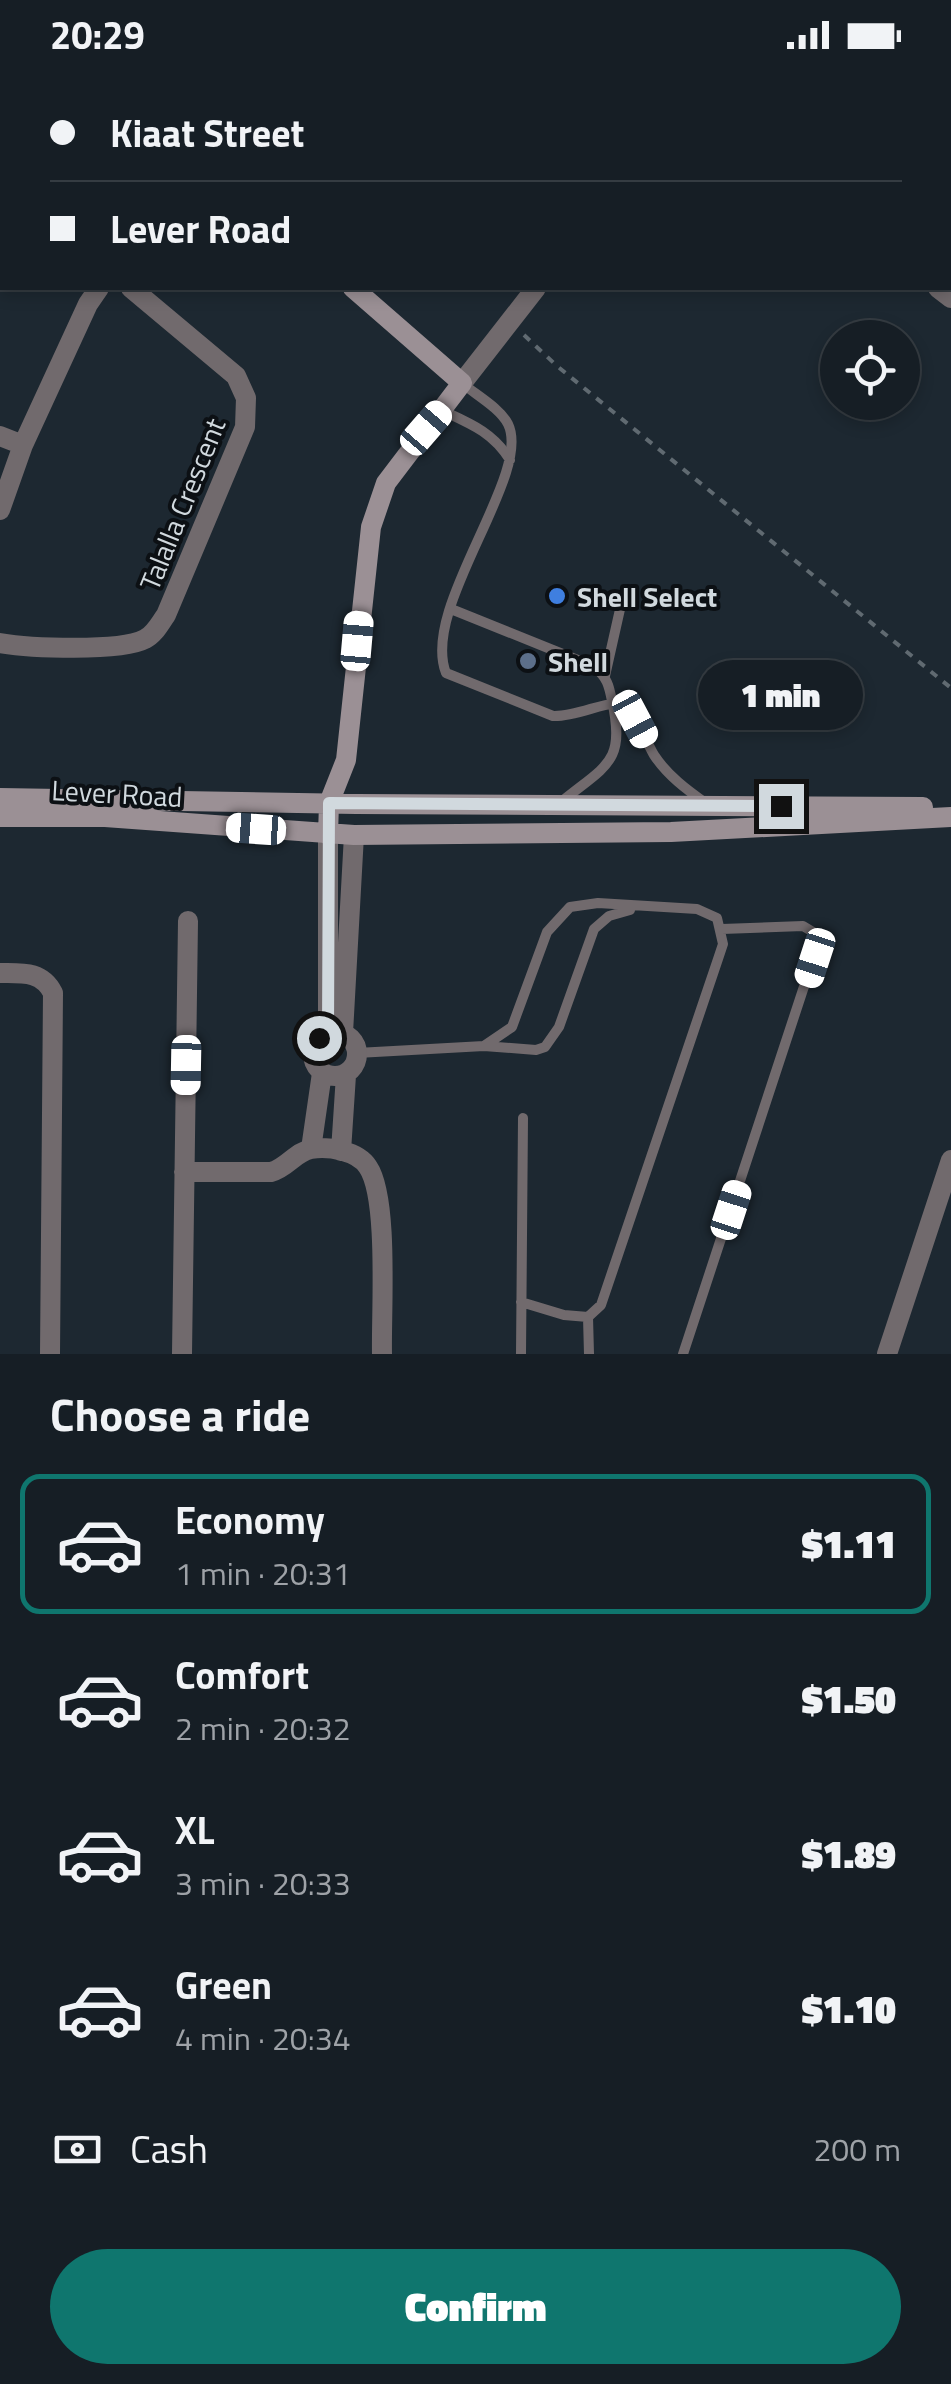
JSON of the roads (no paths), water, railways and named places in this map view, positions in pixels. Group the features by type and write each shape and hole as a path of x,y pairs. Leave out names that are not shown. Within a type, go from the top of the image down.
{"main road":[{"path":"328,835 329,803 346,760 371,526 386,482 462,383 356,290"},
{"path":"346,760 356,804 354,835"},
{"name":"Lever Road","path":"0,798 356,804 951,806"},
{"name":"Lever Road","path":"0,817 104,818 328,835 671,832 951,818"}],"street":[{"path":"0,510 23,445 98,290"},
{"name":"Talalla Crescent","path":"0,644 130,644 153,633 166,614 245,426 246,398 236,376 133,290"},
{"path":"462,383 534,290"},
{"path":"0,436 23,445"},
{"path":"328,835 336,1033"},
{"path":"336,1033 354,835"},
{"path":"182,1354 188,921"},
{"path":"0,972 36,975 46,980 53,994 50,1354"},
{"path":"336,1033 354,1043 357,1052 356,1062 346,1075 342,1151"},
{"path":"311,1149 322,1073 312,1056 314,1046 336,1033"},
{"path":"322,1073 346,1075"},
{"path":"184,1172 270,1172 280,1170 311,1149 359,1156 371,1170 379,1199 382,1354"},
{"path":"887,1354 951,1160"}],"lane":[{"path":"462,383 507,420 513,441 510,460 451,609 442,658 446,673 554,716 613,704 626,709 671,776 708,804"},
{"path":"441,410 482,429 499,443 510,460"},
{"path":"561,803 613,755 619,732 605,676 623,596"},
{"path":"451,609 595,667 605,676"},
{"path":"484,1046 512,1027 536,958 556,918 570,906 580,903 697,909 717,918 722,944 700,1017 599,1309 588,1317 564,1315 521,1302"},
{"path":"357,1052 484,1046 522,1050 545,1046 558,1027 594,929 609,916 636,908"},
{"path":"683,1354 817,947 813,932 802,926 722,930"},
{"path":"521,1354 523,1118"},
{"path":"588,1317 589,1354"}],"place":[{"name":"Shell Select","path":"557,596"},
{"name":"Shell","path":"528,661"}]}
